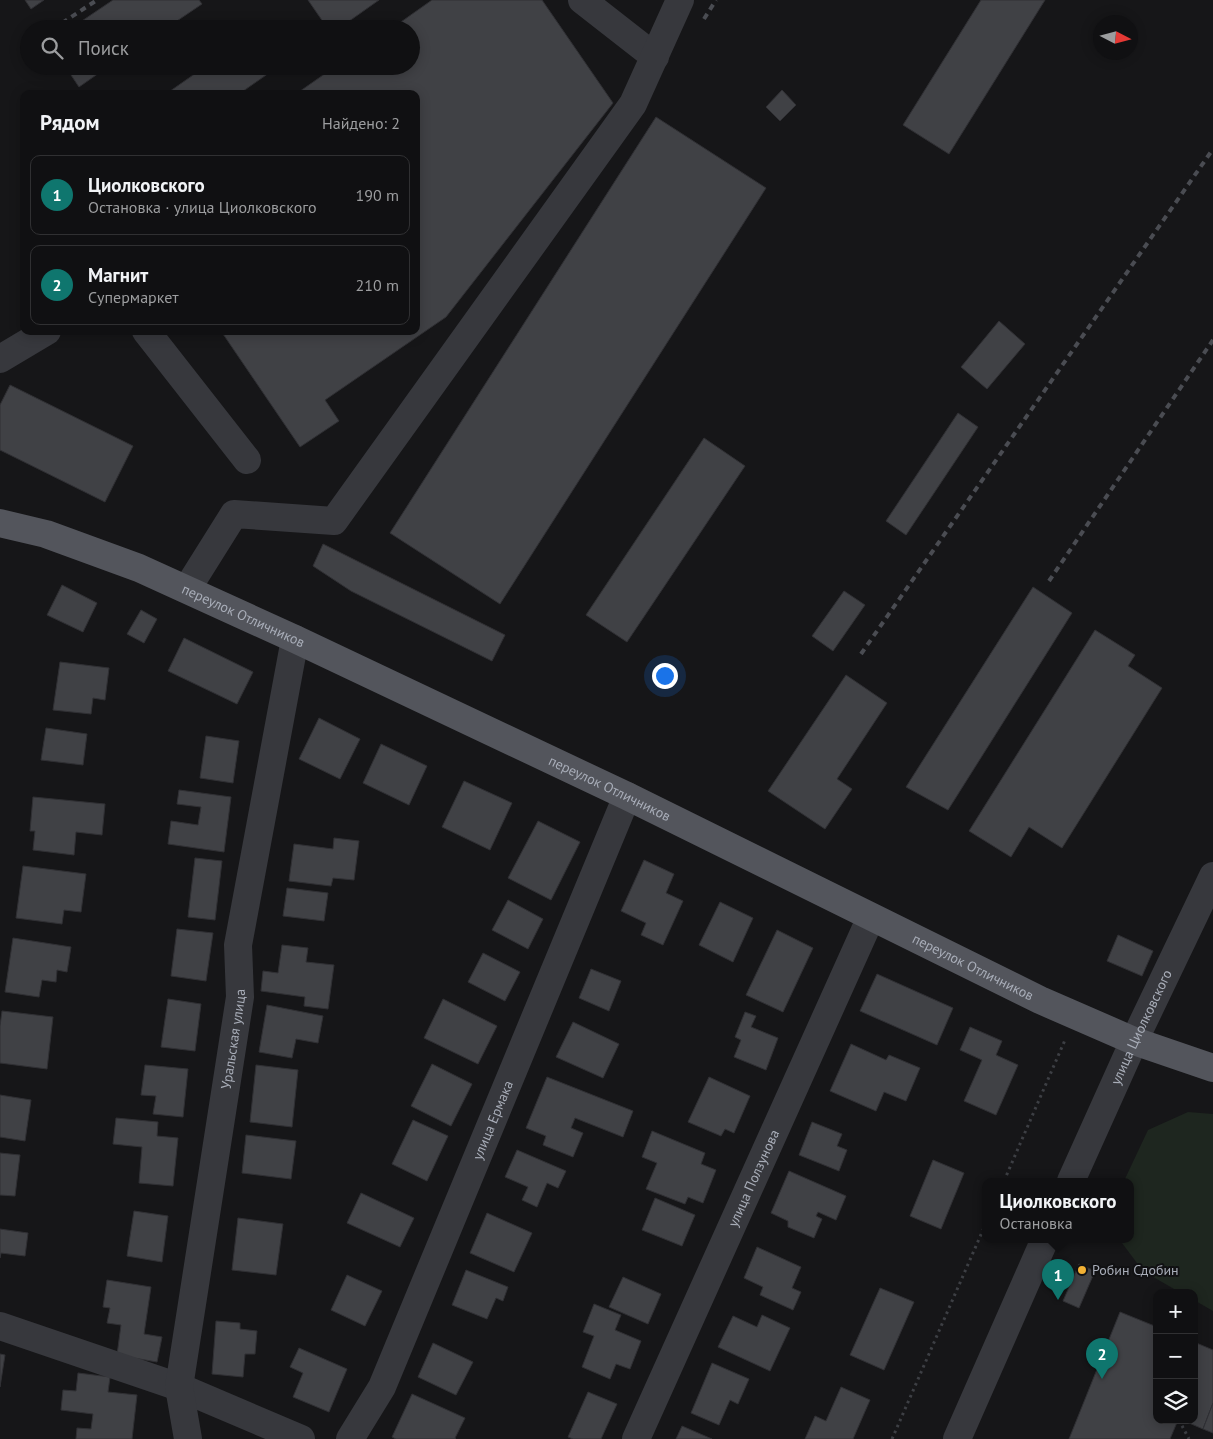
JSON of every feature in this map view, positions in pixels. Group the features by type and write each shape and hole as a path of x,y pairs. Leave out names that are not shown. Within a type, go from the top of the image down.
{"main road":[{"name":"переулок Отличников","path":"0,523 46,534 139,568 187,589 627,796 1040,1000 1134,1041 1213,1068"}],"street":[{"path":"582,0 655,57"},
{"path":"187,589 234,514 334,521 634,104 680,0"},
{"path":"0,359 40,335"},
{"path":"149,335 247,460"},
{"name":"Уральская улица","path":"188,1439 179,1387 240,997 238,945 296,639"},
{"name":"улица Ермака","path":"350,1439 382,1387 627,796"},
{"name":"улица Циолковского","path":"1072,1178 1134,1041 1213,876"},
{"name":"улица Ползунова","path":"636,1439 872,917"},
{"path":"957,1439 1043,1243"},
{"path":"0,1326 179,1387 300,1439"}],"path":[{"path":"1005,1178 1076,1016"},
{"path":"892,1439 982,1232"},
{"path":"1181,1424 1189,1439"}],"shaded area":[{"path":"1188,1112 1213,1114 1213,1311 1198,1302 1198,1289 1174,1289 1143,1271 1122,1243 1134,1243 1134,1178 1125,1178 1148,1130"}],"building":[{"path":"25,0 44,0 31,9"},
{"path":"113,0 199,0 202,4 178,20 83,20"},
{"path":"308,0 379,0 351,20 322,20"},
{"path":"432,0 542,0 613,103 446,317 420,335 420,90 302,90 323,75 420,75 420,20 404,20"},
{"path":"981,0 1045,0 949,154 903,125"},
{"path":"71,75 96,75 79,87"},
{"path":"193,75 266,75 245,90 172,90"},
{"path":"782,90 796,105 780,121 766,107"},
{"path":"656,117 766,188 500,604 390,533"},
{"path":"999,321 1025,344 987,389 961,367"},
{"path":"224,335 420,335 325,400 339,421 300,447"},
{"path":"10,385 133,446 105,502 0,450 0,405"},
{"path":"958,413 978,427 906,535 886,521"},
{"path":"704,438 745,466 627,642 586,615"},
{"path":"323,544 505,635 492,661 351,591 313,566"},
{"path":"62,585 97,603 83,632 47,615"},
{"path":"1033,587 1072,613 948,810 906,787"},
{"path":"844,591 865,605 833,651 812,636"},
{"path":"141,610 157,619 144,643 127,634"},
{"path":"1095,630 1135,655 1128,666 1162,688 1062,848 1029,827 1011,857 969,831"},
{"path":"184,638 253,672 237,704 168,671"},
{"path":"60,662 109,668 105,700 93,698 91,714 53,710"},
{"path":"846,675 887,703 837,779 852,789 825,829 768,791"},
{"path":"319,718 360,739 340,779 299,759"},
{"path":"46,728 87,734 83,765 41,760"},
{"path":"206,736 239,741 233,783 200,778"},
{"path":"381,744 427,766 409,805 363,783"},
{"path":"464,781 512,803 490,850 442,827"},
{"path":"179,790 231,797 224,852 168,844 171,821 198,825 201,807 177,804"},
{"path":"33,797 105,804 102,835 76,832 74,855 33,850 35,831 30,831"},
{"path":"538,821 580,842 551,900 508,878"},
{"path":"334,838 359,841 354,880 333,878 331,886 289,881 294,844 333,849"},
{"path":"195,858 222,861 215,920 188,917"},
{"path":"644,860 674,874 666,893 683,901 663,945 641,935 646,923 621,911"},
{"path":"23,866 86,874 81,912 64,910 62,924 16,918"},
{"path":"287,888 328,893 324,921 283,916"},
{"path":"508,900 543,919 528,949 492,930"},
{"path":"720,902 753,918 733,962 699,945"},
{"path":"177,929 213,933 206,981 171,976"},
{"path":"777,930 813,948 783,1012 746,995"},
{"path":"1118,935 1153,951 1142,976 1107,961"},
{"path":"13,938 71,947 67,972 57,970 56,982 42,980 39,997 5,992"},
{"path":"282,945 308,948 306,962 334,965 328,1009 304,1006 305,997 261,991 263,971 278,973"},
{"path":"483,953 520,972 505,1001 468,982"},
{"path":"591,969 621,981 609,1011 579,998"},
{"path":"877,974 953,1008 937,1045 860,1011"},
{"path":"168,999 201,1004 195,1051 161,1047"},
{"path":"443,999 497,1026 478,1064 424,1038"},
{"path":"267,1005 323,1016 318,1043 296,1039 292,1058 259,1052"},
{"path":"2,1011 53,1017 47,1069 0,1063"},
{"path":"745,1012 756,1016 751,1027 778,1038 766,1070 734,1057 741,1040 735,1037"},
{"path":"573,1022 619,1044 603,1078 556,1057"},
{"path":"970,1027 1002,1041 996,1055 1018,1065 996,1115 964,1101 982,1060 960,1050"},
{"path":"851,1044 886,1060 889,1055 920,1068 906,1101 884,1092 876,1111 830,1091"},
{"path":"432,1064 472,1084 451,1126 411,1106"},
{"path":"145,1065 188,1069 183,1117 153,1114 156,1096 141,1095"},
{"path":"256,1065 298,1070 292,1127 250,1122"},
{"path":"547,1077 633,1111 623,1137 575,1118 571,1128 583,1133 573,1157 543,1145 546,1136 526,1128"},
{"path":"709,1077 750,1096 734,1133 725,1129 721,1136 688,1122"},
{"path":"0,1095 31,1100 25,1141 0,1137"},
{"path":"116,1118 158,1122 157,1136 178,1138 173,1186 139,1183 142,1147 113,1144"},
{"path":"413,1120 448,1136 427,1181 392,1164"},
{"path":"812,1122 842,1134 837,1146 847,1150 839,1171 799,1155"},
{"path":"652,1131 705,1153 701,1164 716,1170 703,1203 688,1197 685,1204 646,1189 657,1163 642,1157"},
{"path":"246,1135 296,1141 291,1179 242,1173"},
{"path":"517,1150 566,1171 558,1188 547,1183 537,1207 522,1200 528,1187 505,1177"},
{"path":"0,1153 20,1155 15,1196 0,1195"},
{"path":"933,1160 964,1173 941,1229 910,1216"},
{"path":"789,1171 846,1196 836,1220 818,1212 816,1216 822,1219 814,1238 788,1227 788,1221 771,1213"},
{"path":"361,1193 414,1218 400,1247 347,1223"},
{"path":"655,1198 695,1215 682,1246 642,1230"},
{"path":"134,1211 168,1216 162,1262 127,1256"},
{"path":"487,1213 532,1233 514,1272 470,1253"},
{"path":"238,1218 283,1224 276,1275 232,1270"},
{"path":"0,1229 28,1233 25,1256 1,1253 0,1258"},
{"path":"757,1247 801,1267 792,1288 801,1292 793,1310 760,1295 763,1287 744,1278"},
{"path":"1079,1264 1095,1271 1079,1308 1063,1301"},
{"path":"466,1270 508,1287 503,1301 496,1298 487,1319 452,1305"},
{"path":"347,1275 382,1291 365,1326 331,1310"},
{"path":"623,1277 661,1294 648,1324 609,1307"},
{"path":"107,1280 151,1287 144,1334 162,1337 157,1362 117,1355 121,1325 107,1323 110,1308 103,1307"},
{"path":"880,1288 914,1302 884,1370 850,1355"},
{"path":"594,1304 621,1315 615,1330 641,1341 630,1369 616,1364 610,1379 582,1367 594,1336 583,1332"},
{"path":"1120,1312 1153,1325 1153,1424 1176,1424 1170,1439 1069,1439"},
{"path":"762,1315 790,1328 770,1371 718,1347 733,1316 757,1327"},
{"path":"216,1321 240,1323 240,1329 257,1331 255,1354 245,1354 243,1377 212,1374"},
{"path":"433,1343 473,1362 456,1395 418,1377"},
{"path":"1198,1344 1213,1350 1213,1403 1203,1429 1191,1424 1198,1424"},
{"path":"299,1348 347,1369 329,1412 293,1397 303,1373 290,1367"},
{"path":"0,1354 5,1355 0,1387"},
{"path":"712,1363 749,1379 738,1404 730,1400 719,1425 691,1413"},
{"path":"78,1373 110,1377 108,1392 137,1395 132,1439 76,1439 77,1428 91,1429 93,1414 61,1410 63,1390 76,1391"},
{"path":"841,1387 870,1400 853,1439 805,1439 815,1416 826,1421"},
{"path":"588,1392 617,1404 601,1439 573,1439 568,1437"},
{"path":"412,1394 465,1418 456,1439 396,1439 392,1437"},
{"path":"1213,1403 1213,1433 1203,1429"},
{"path":"682,1426 712,1439 676,1439"}],"railway":[{"path":"67,20 97,0"},
{"path":"704,19 716,0"},
{"path":"861,654 1213,149"},
{"path":"1049,581 1213,340"}],"place":[{"name":"Робин Сдобин","path":"1082,1270"},
{"name":"Циолковского","path":"1058,1300"},
{"name":"Магнит","path":"1102,1379"}]}
